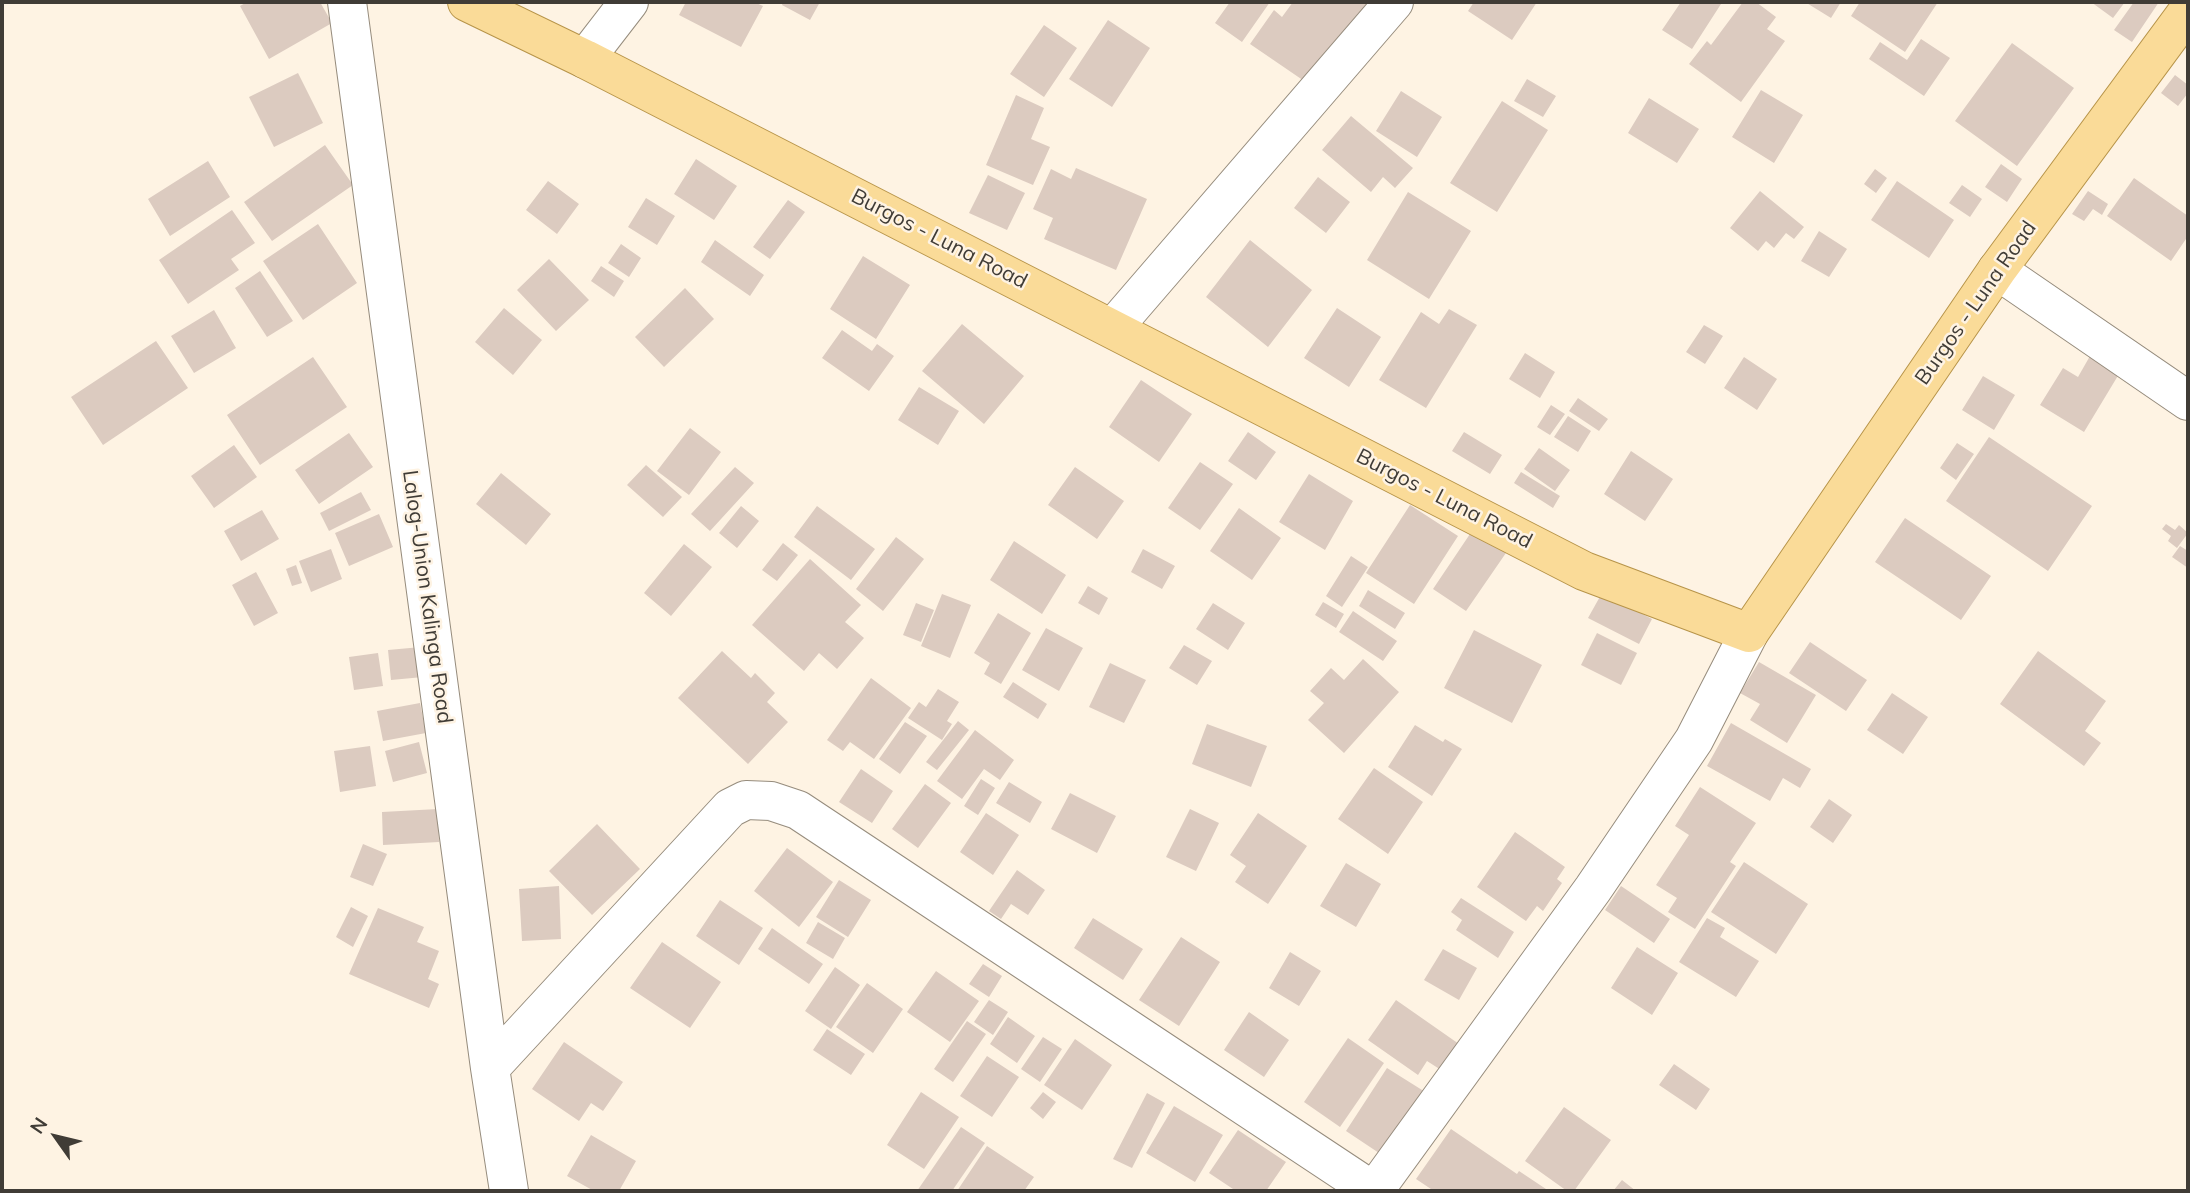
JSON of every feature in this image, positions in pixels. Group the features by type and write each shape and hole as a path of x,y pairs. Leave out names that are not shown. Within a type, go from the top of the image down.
{"main road":[{"name":"Burgos - Luna Road","path":"467,2 585,58 1584,571 1749,633 1997,270 2188,11"}],"street":[{"name":"Lalog-Union Kalinga Road","path":"347,2 490,1068 509,1191"},
{"path":"585,58 629,2"},
{"path":"1113,328 1394,2"},
{"path":"1997,270 2188,401"},
{"path":"490,1068 730,808 746,800 771,801 798,810 1373,1191 1593,889 1694,740 1749,633"}],"building":[{"path":"247,2 320,2 332,23 269,59 240,6"},
{"path":"686,2 754,2 763,6 741,47 679,15"},
{"path":"783,2 820,2 810,20 782,5"},
{"path":"1230,2 1270,2 1242,42 1215,23"},
{"path":"1293,2 1369,2 1310,85 1250,44 1274,10 1282,17"},
{"path":"1474,2 1537,2 1512,40 1468,11"},
{"path":"1681,2 1721,4 1692,49 1662,30"},
{"path":"1743,2 1756,2 1776,17 1767,29 1785,41 1741,102 1689,64 1707,41 1711,45"},
{"path":"1805,2 1841,2 1831,18"},
{"path":"1860,2 1938,2 1905,52 1851,16"},
{"path":"2091,2 2125,2 2113,18"},
{"path":"2134,2 2159,2 2132,42 2114,30"},
{"path":"1108,20 1150,48 1112,107 1069,79"},
{"path":"1044,25 1077,48 1044,97 1010,74"},
{"path":"1921,39 1950,58 1924,96 1869,59 1880,42 1907,60"},
{"path":"2012,43 2074,88 2017,166 1955,121"},
{"path":"298,73 323,123 274,147 249,97"},
{"path":"2175,75 2188,85 2188,93 2178,106 2161,93"},
{"path":"1527,79 1556,96 1543,117 1514,101"},
{"path":"1761,90 1803,115 1774,163 1732,137"},
{"path":"1401,91 1442,117 1417,157 1376,131"},
{"path":"1016,95 1044,108 1031,139 1050,147 1033,185 986,165"},
{"path":"1649,98 1699,129 1677,163 1628,133"},
{"path":"1502,101 1548,130 1497,212 1450,183"},
{"path":"1351,116 1413,168 1395,188 1383,177 1371,192 1322,150"},
{"path":"325,145 353,185 272,241 244,202"},
{"path":"696,159 737,186 714,220 674,194"},
{"path":"208,161 230,197 170,236 148,199"},
{"path":"2001,164 2022,179 2007,202 1985,187"},
{"path":"1076,168 1147,199 1116,270 1044,239 1053,218 1033,209 1051,169 1071,179"},
{"path":"1875,169 1887,178 1876,193 1864,184"},
{"path":"988,175 1025,193 1007,230 969,213"},
{"path":"1318,177 1350,202 1326,233 1294,208"},
{"path":"2134,178 2188,216 2188,236 2171,261 2107,216"},
{"path":"548,181 579,204 557,234 526,210"},
{"path":"1897,181 1954,220 1929,258 1871,220"},
{"path":"1962,185 1982,199 1970,217 1949,203"},
{"path":"1760,191 1804,227 1794,239 1786,233 1774,248 1766,241 1758,251 1730,228"},
{"path":"2088,191 2108,204 2102,215 2093,209 2084,221 2072,214"},
{"path":"1408,192 1471,231 1429,299 1367,260"},
{"path":"646,198 675,216 657,245 628,227"},
{"path":"788,200 805,212 770,259 753,247"},
{"path":"232,210 255,243 231,259 239,270 188,304 159,260"},
{"path":"318,224 357,283 303,320 263,261"},
{"path":"1819,231 1847,249 1829,277 1801,261"},
{"path":"715,240 764,275 750,296 701,262"},
{"path":"1250,240 1312,290 1268,347 1206,297"},
{"path":"621,244 641,258 629,277 608,263"},
{"path":"863,256 910,285 876,339 830,309"},
{"path":"549,259 589,300 556,331 517,290"},
{"path":"601,266 624,281 614,297 591,281"},
{"path":"260,271 293,321 267,337 235,288"},
{"path":"685,288 714,319 664,367 635,337"},
{"path":"504,308 542,340 513,375 475,342"},
{"path":"1337,308 1381,337 1349,387 1304,358"},
{"path":"1449,309 1477,325 1426,408 1379,380 1421,312 1439,324"},
{"path":"214,310 236,348 194,373 171,336"},
{"path":"962,324 1024,376 984,424 922,371"},
{"path":"1704,325 1723,336 1705,364 1686,352"},
{"path":"842,330 872,351 877,344 894,356 869,391 822,358"},
{"path":"156,341 188,388 103,445 71,397"},
{"path":"1525,353 1555,372 1540,398 1509,379"},
{"path":"2090,356 2119,374 2084,432 2040,405 2063,368 2078,377"},
{"path":"313,357 347,407 260,465 227,415"},
{"path":"1744,357 1777,379 1757,410 1724,388"},
{"path":"1983,376 2015,395 1994,430 1962,410"},
{"path":"1141,380 1192,414 1159,462 1109,427"},
{"path":"919,387 959,411 938,445 898,420"},
{"path":"1578,398 1608,419 1599,431 1569,411"},
{"path":"1551,405 1565,414 1550,435 1537,427"},
{"path":"1568,416 1591,431 1578,452 1554,437"},
{"path":"690,428 721,452 689,495 657,471"},
{"path":"1248,432 1276,452 1256,480 1228,461"},
{"path":"1464,432 1502,455 1490,474 1452,451"},
{"path":"349,433 373,467 319,504 295,470"},
{"path":"1989,437 2092,506 2048,571 1946,501"},
{"path":"1957,443 1974,454 1956,480 1940,468"},
{"path":"234,445 257,477 214,508 191,476"},
{"path":"1539,448 1570,470 1555,491 1524,469"},
{"path":"1631,451 1673,479 1645,521 1604,494"},
{"path":"1200,462 1233,484 1200,530 1168,508"},
{"path":"646,465 682,497 663,517 627,485"},
{"path":"735,467 754,483 710,531 691,514"},
{"path":"1075,467 1124,501 1097,539 1048,505"},
{"path":"1521,472 1560,496 1553,508 1514,483"},
{"path":"501,473 551,514 526,545 476,504"},
{"path":"1309,474 1353,501 1325,550 1279,522"},
{"path":"361,492 371,510 329,531 320,513"},
{"path":"1410,505 1458,536 1414,604 1366,573"},
{"path":"741,506 759,521 737,548 719,533"},
{"path":"817,506 875,549 851,580 794,537"},
{"path":"1239,508 1281,538 1252,580 1210,551"},
{"path":"262,510 279,539 241,561 224,531"},
{"path":"379,514 393,547 349,566 335,533"},
{"path":"1905,518 1991,576 1961,620 1875,562"},
{"path":"2166,524 2175,530 2179,525 2188,533 2177,548 2168,541 2171,536 2162,529"},
{"path":"1474,528 1508,550 1466,611 1433,589"},
{"path":"896,537 924,559 883,611 856,589"},
{"path":"1014,541 1066,575 1042,614 990,580"},
{"path":"783,543 798,555 777,581 762,570"},
{"path":"684,544 712,567 671,616 644,593"},
{"path":"2180,546 2188,551 2188,568 2172,557"},
{"path":"331,549 342,579 311,592 299,561"},
{"path":"1143,549 1175,566 1162,589 1131,572"},
{"path":"1351,556 1368,567 1342,607 1326,596"},
{"path":"810,559 861,605 845,622 864,638 837,669 819,653 804,671 752,625"},
{"path":"296,565 302,583 292,586 286,569"},
{"path":"256,572 278,613 254,626 232,585"},
{"path":"1088,586 1108,598 1099,615 1078,603"},
{"path":"1368,590 1405,613 1395,629 1359,606"},
{"path":"1602,593 1652,619 1639,644 1588,618"},
{"path":"942,594 971,605 950,658 921,646"},
{"path":"1323,602 1344,614 1336,628 1315,615"},
{"path":"916,603 934,610 921,642 903,635"},
{"path":"1213,603 1245,623 1228,650 1196,629"},
{"path":"1353,611 1397,641 1383,661 1339,632"},
{"path":"998,613 1031,633 1001,684 984,674 990,663 974,653"},
{"path":"1046,628 1083,648 1059,691 1022,670"},
{"path":"1474,630 1542,665 1512,723 1444,688"},
{"path":"1597,633 1637,653 1621,685 1581,665"},
{"path":"1810,642 1867,680 1846,711 1789,673"},
{"path":"1184,645 1212,661 1197,685 1169,668"},
{"path":"421,647 423,677 391,680 388,650"},
{"path":"722,651 751,678 755,673 775,693 767,702 788,722 748,764 678,698"},
{"path":"2038,651 2106,701 2085,731 2101,743 2084,766 2000,704"},
{"path":"378,653 383,686 354,690 349,657"},
{"path":"1363,659 1399,692 1344,753 1308,720 1324,703 1310,691 1331,668 1344,680"},
{"path":"1759,662 1816,695 1787,743 1750,720 1760,704 1740,693"},
{"path":"1110,663 1146,680 1124,723 1089,707"},
{"path":"871,678 911,708 874,759 850,742 843,751 827,740"},
{"path":"1013,682 1047,704 1038,719 1003,697"},
{"path":"938,689 959,702 947,721 952,724 942,740 908,718 919,702 926,707"},
{"path":"1892,693 1928,717 1903,754 1867,730"},
{"path":"420,703 426,733 383,741 377,711"},
{"path":"958,721 969,730 937,770 926,762"},
{"path":"905,722 927,736 900,774 879,759"},
{"path":"1731,723 1811,769 1800,788 1783,778 1770,801 1707,766"},
{"path":"1207,724 1267,746 1251,787 1192,764"},
{"path":"1415,725 1443,742 1445,739 1462,749 1432,796 1388,767"},
{"path":"975,730 1014,760 1000,780 984,769 962,799 937,781"},
{"path":"419,742 427,773 393,782 385,751"},
{"path":"370,746 376,786 340,792 334,751"},
{"path":"1374,768 1423,802 1388,854 1338,819"},
{"path":"861,769 893,791 872,823 839,802"},
{"path":"981,779 995,788 978,815 964,806"},
{"path":"1009,782 1042,802 1030,823 996,803"},
{"path":"925,784 951,803 918,848 892,829"},
{"path":"1700,787 1756,823 1730,862 1736,866 1695,929 1668,912 1677,898 1656,885 1689,835 1675,826"},
{"path":"1070,793 1116,816 1097,853 1051,829"},
{"path":"1829,799 1852,815 1833,843 1810,827"},
{"path":"438,809 439,842 383,845 382,812"},
{"path":"1190,809 1219,823 1196,871 1166,857"},
{"path":"986,813 1019,835 993,875 960,852"},
{"path":"1258,813 1307,846 1268,904 1235,882 1246,866 1230,855"},
{"path":"597,824 640,869 592,915 549,871"},
{"path":"1515,832 1565,867 1557,879 1562,883 1543,911 1537,906 1526,921 1477,887"},
{"path":"363,844 387,854 373,886 350,877"},
{"path":"787,848 833,882 799,927 754,891"},
{"path":"1744,862 1808,904 1776,954 1711,912"},
{"path":"1346,863 1381,884 1356,927 1320,906"},
{"path":"1017,870 1045,890 1028,915 1011,904 1001,919 989,911"},
{"path":"839,880 871,900 848,937 816,917"},
{"path":"559,886 561,939 522,941 519,889"},
{"path":"1621,886 1670,919 1654,943 1605,910"},
{"path":"1461,898 1514,932 1498,958 1456,930 1462,920 1451,912"},
{"path":"720,900 763,928 739,965 696,936"},
{"path":"351,907 368,916 353,947 336,937"},
{"path":"378,908 424,927 417,942 439,951 428,979 439,984 429,1008 349,974"},
{"path":"1093,918 1143,949 1123,980 1074,948"},
{"path":"1707,918 1725,928 1720,937 1759,961 1736,997 1679,962"},
{"path":"818,922 845,938 833,959 806,943"},
{"path":"772,928 823,964 809,984 758,949"},
{"path":"1181,937 1220,962 1179,1026 1139,1000"},
{"path":"662,942 721,982 690,1028 630,988"},
{"path":"1637,947 1678,973 1652,1015 1611,988"},
{"path":"1443,949 1477,968 1459,1000 1424,980"},
{"path":"1290,952 1321,971 1299,1006 1269,988"},
{"path":"983,964 1002,976 989,997 969,984"},
{"path":"835,967 860,985 831,1029 805,1011"},
{"path":"936,971 979,1001 950,1042 907,1012"},
{"path":"867,983 903,1009 873,1053 836,1027"},
{"path":"989,1000 1008,1012 993,1035 974,1022"},
{"path":"1396,1000 1459,1044 1441,1070 1427,1061 1418,1075 1368,1040"},
{"path":"1249,1012 1289,1040 1264,1077 1224,1050"},
{"path":"1008,1017 1035,1036 1017,1063 990,1044"},
{"path":"967,1021 986,1034 953,1082 934,1069"},
{"path":"827,1029 865,1054 851,1075 813,1050"},
{"path":"1043,1037 1062,1049 1040,1082 1021,1069"},
{"path":"1348,1038 1384,1063 1340,1127 1304,1102"},
{"path":"1075,1039 1112,1065 1082,1110 1044,1085"},
{"path":"564,1042 623,1082 603,1111 591,1103 579,1121 532,1089"},
{"path":"987,1056 1019,1077 992,1117 960,1096"},
{"path":"1674,1064 1710,1089 1696,1110 1659,1085"},
{"path":"1387,1068 1430,1095 1388,1159 1346,1131"},
{"path":"921,1092 959,1117 924,1169 887,1145"},
{"path":"1043,1092 1056,1102 1043,1119 1030,1108"},
{"path":"1147,1093 1165,1103 1132,1168 1113,1159"},
{"path":"1174,1106 1223,1135 1195,1182 1146,1153"},
{"path":"1564,1107 1611,1140 1574,1191 1567,1191 1525,1161"},
{"path":"961,1127 985,1143 952,1191 917,1191"},
{"path":"1451,1129 1517,1174 1519,1171 1549,1191 1434,1191 1416,1179"},
{"path":"1238,1130 1286,1162 1266,1191 1236,1191 1209,1173"},
{"path":"591,1135 636,1161 619,1191 594,1191 567,1176"},
{"path":"987,1146 1034,1177 1024,1191 957,1191"},
{"path":"1622,1180 1636,1191 1613,1191"}]}
